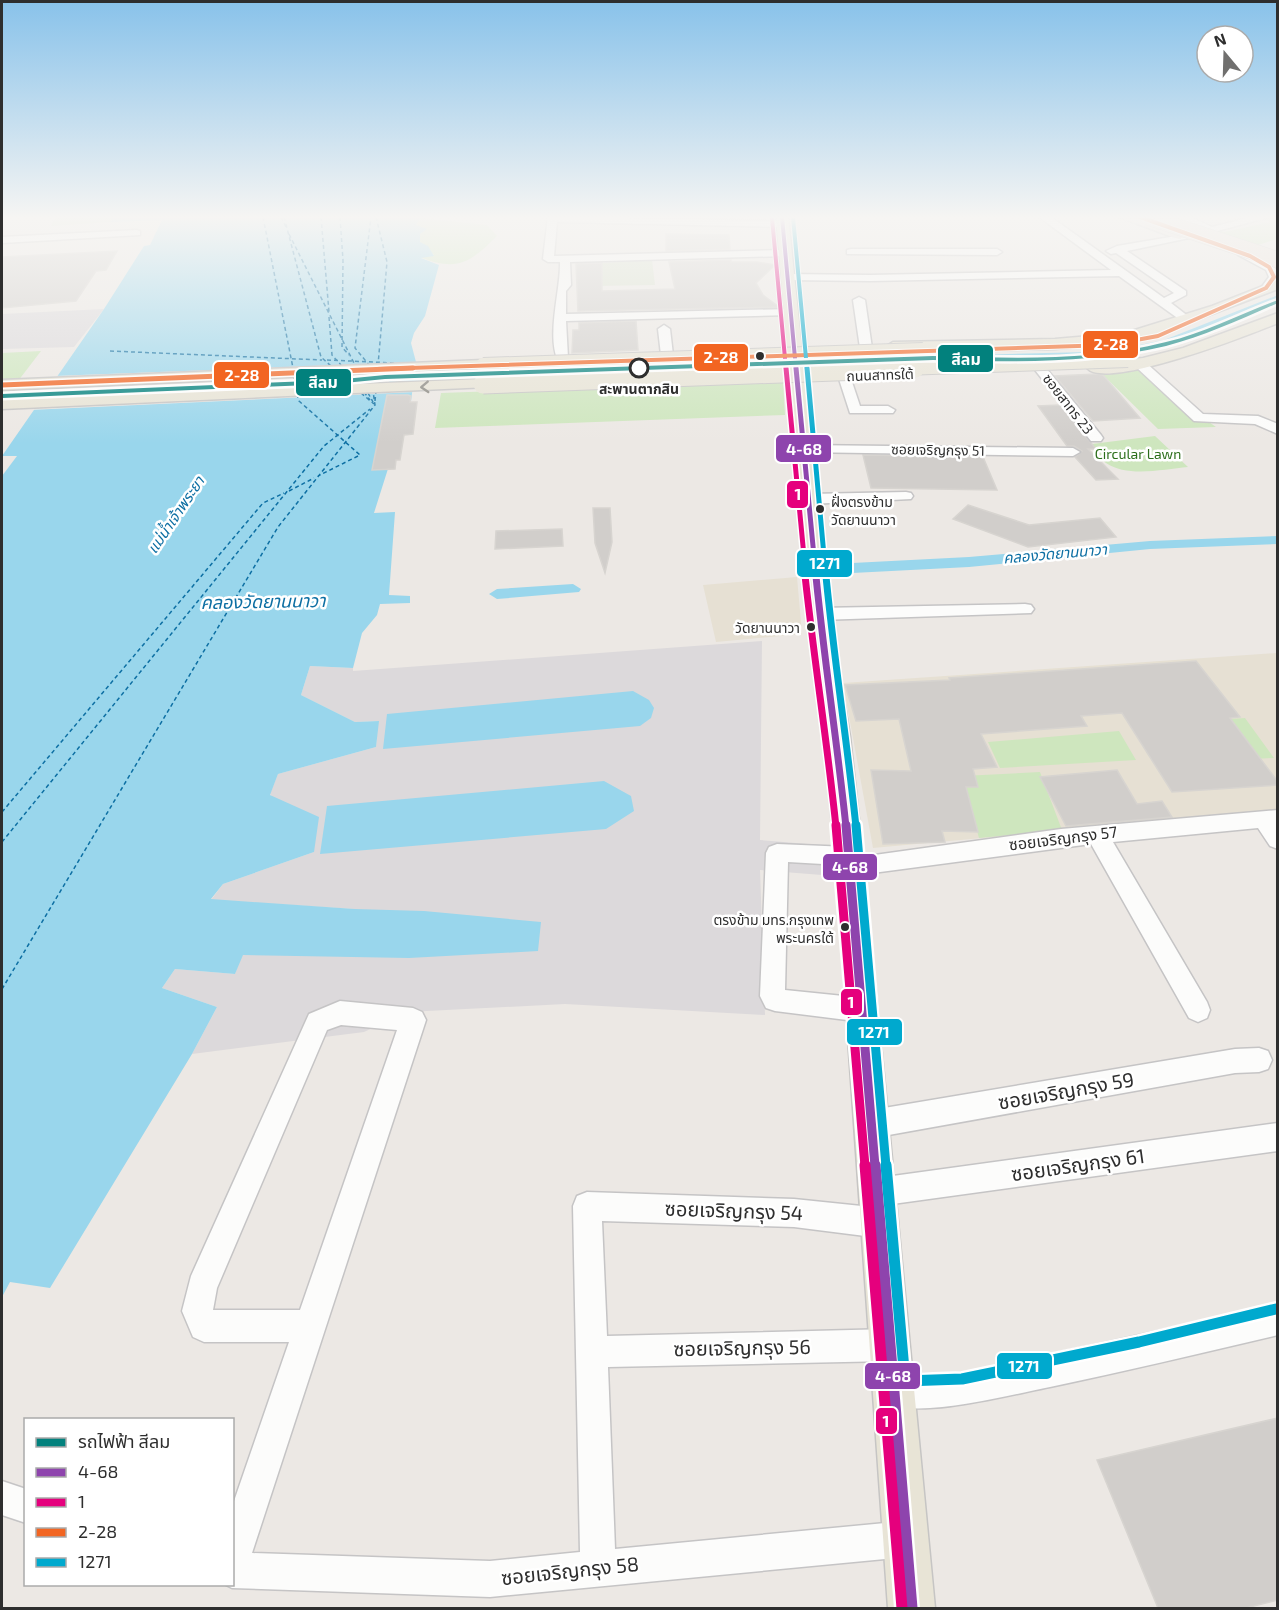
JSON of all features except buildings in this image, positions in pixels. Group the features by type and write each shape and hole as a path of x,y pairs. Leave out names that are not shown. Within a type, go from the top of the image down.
{"main road":[{"path":"789,292 819,614 837,737 863,1010 912,1608"},
{"path":"797,364 866,348 1092,342 1125,338 1187,320 1258,292"},
{"path":"2,385 483,365 1108,345 1158,336 1188,325 1218,309"},
{"name":"ถนนสาทรใต้","path":"797,364 844,376 1109,368 1175,350 1278,309"},
{"name":"ถนนสาทรใต้","path":"1134,362 1185,355 1278,317"},
{"path":"2,404 1134,362"}],"street":[{"path":"561,292 562,358"},
{"path":"1149,292 1187,320"},
{"path":"1164,303 1181,292"},
{"path":"859,300 866,348"},
{"path":"560,318 790,312"},
{"path":"664,329 667,355"},
{"path":"443,362 667,355 797,364"},
{"path":"1134,362 1199,418 1258,420 1278,430"},
{"name":"ซอยสาทร 23","path":"1041,370 1096,438"},
{"path":"844,376 855,410 888,410"},
{"name":"ซอยเจริญกรุง 51","path":"804,449 1072,452"},
{"path":"810,499 906,496"},
{"path":"819,614 1025,609"},
{"path":"1270,818 1278,840"},
{"name":"ซอยเจริญกรุง 57","path":"863,1010 775,1000 772,996 777,853 849,862 1097,834 1270,818"},
{"path":"1097,834 1198,1010"},
{"path":"234,1554 311,1326 413,1020 340,1012 318,1022 202,1287 197,1311 204,1326 311,1326"},
{"name":"ซอยเจริญกรุง 59","path":"872,1124 1235,1061 1259,1060"},
{"name":"ซอยเจริญกรุง 61","path":"879,1208 1278,1137"},
{"name":"ซอยเจริญกรุง 54","path":"592,1352 587,1206 794,1213 879,1208"},
{"path":"895,1392 963,1389 1141,1352 1278,1319"},
{"name":"ซอยเจริญกรุง 56","path":"592,1352 891,1345"},
{"path":"592,1352 598,1568"},
{"path":"2,1498 24,1505"},
{"name":"ซอยเจริญกรุง 58","path":"234,1570 490,1579 906,1539"}],"shaded area":[{"path":"104,309 74,347 2,349 2,314"},
{"path":"797,577 802,634 716,642 703,585"},
{"path":"762,641 760,840 820,845 822,875 760,870 765,1015 565,1004 407,1012 364,1032 192,1054 217,1007 162,988 175,969 235,974 242,955 354,909 211,900 223,884 314,852 270,794 278,774 376,747 378,721 355,722 301,695 310,666 353,668 353,671"},
{"path":"1277,653 1277,811 873,848 843,683"}],"green space":[{"path":"41,351 2,402 2,353"},
{"path":"1141,370 1216,427 1158,429 1102,374"},
{"path":"783,380 785,415 435,428 441,393"},
{"name":"Circular Lawn","path":"1155,436 1188,467 1146,471 1115,468 1100,457 1092,444"},
{"path":"1245,718 1274,758 1155,764 1146,752 1249,745 1231,719"},
{"path":"1119,731 1136,760 1000,768 988,742"},
{"path":"1040,772 1062,830 979,838 962,776"}],"water":[{"name":"แม่น้ำเจ้าพระยา","path":"115,292 432,292 425,316 414,333 411,343 416,362 407,433 399,434 374,513 395,512 389,595 410,596 410,603 380,604 377,615 362,633 353,668 310,666 301,695 355,722 379,721 376,747 278,774 270,795 319,817 314,852 223,884 211,899 355,909 424,911 541,922 538,951 409,958 243,955 235,974 175,969 162,988 217,1007 192,1054 50,1288 10,1282 2,1297 2,476 17,456 2,456"},
{"path":"633,691 649,700 654,708 651,718 640,726 383,749 387,714"},
{"path":"604,781 631,796 634,811 606,829 320,854 327,806"}],"pier":[{"path":"419,362 415,392 30,410 54,376"}],"waterway":[{"path":"891,360 1087,355 1130,350 1167,343 1278,298"},
{"path":"390,378 678,367"},
{"name":"คลองวัดยานนาวา","path":"833,569 969,562 1150,545 1278,540"},
{"name":"คลองวัดยานนาวา","path":"497,594 573,589"}],"ferry route":[{"path":"278,292 291,359"},
{"path":"304,292 321,357 331,366"},
{"path":"318,292 342,339"},
{"path":"327,292 329,312"},
{"path":"342,339 343,292"},
{"path":"362,292 355,348 366,362"},
{"path":"378,362 384,292"},
{"path":"329,317 332,355 337,360"},
{"path":"342,339 353,361"},
{"path":"342,339 342,347 349,355"},
{"path":"110,351 291,359"},
{"path":"291,359 322,360"},
{"path":"291,359 293,368"},
{"path":"327,360 337,360"},
{"path":"337,360 353,361"},
{"path":"337,360 341,365"},
{"path":"353,361 366,362"},
{"path":"353,361 356,367"},
{"path":"366,362 378,362"},
{"path":"366,362 370,366"},
{"path":"378,362 395,363"},
{"path":"339,373 351,384"},
{"path":"377,373 377,383"},
{"path":"348,374 357,384"},
{"path":"359,374 365,386"},
{"path":"371,374 372,384"},
{"path":"294,376 296,386"},
{"path":"345,442 375,405 373,391"},
{"path":"375,401 376,391"},
{"path":"364,392 370,400"},
{"path":"361,393 374,404"},
{"path":"368,393 373,402"},
{"path":"297,394 299,401 338,435"},
{"path":"338,435 370,409"},
{"path":"2,842 324,446 338,435"},
{"path":"338,435 345,442"},
{"path":"319,476 345,442"},
{"path":"319,476 360,455 345,442"},
{"path":"2,989 278,527 319,476"},
{"path":"289,491 314,478"},
{"path":"2,812 263,503 284,493"}],"metro line":[{"name":"สีลม","path":"2,396 334,382 385,377 933,358 1050,359 1079,357 1166,344 1223,325 1278,301"}],"transit line":[{"name":"1","path":"779,292 809,615 827,738 840,868 902,1608"},
{"name":"4-68","path":"789,292 819,614 837,737 850,867 912,1608"},
{"name":"1271","path":"800,292 829,613 847,735 859,855 905,1381 962,1379 1139,1342 1276,1309"},
{"name":"2-28","path":"2,385 483,365 1109,345 1158,336 1257,292"}],"place":[{"name":"สะพานตากสิน","path":"639,368"},
{"name":"ฝั่งตรงข้าม วัดยานนาวา","path":"820,509"},
{"name":"วัดยานนาวา","path":"811,627"},
{"name":"ตรงข้าม มทร.กรุงเทพ พระนครใต้","path":"845,927"}]}
